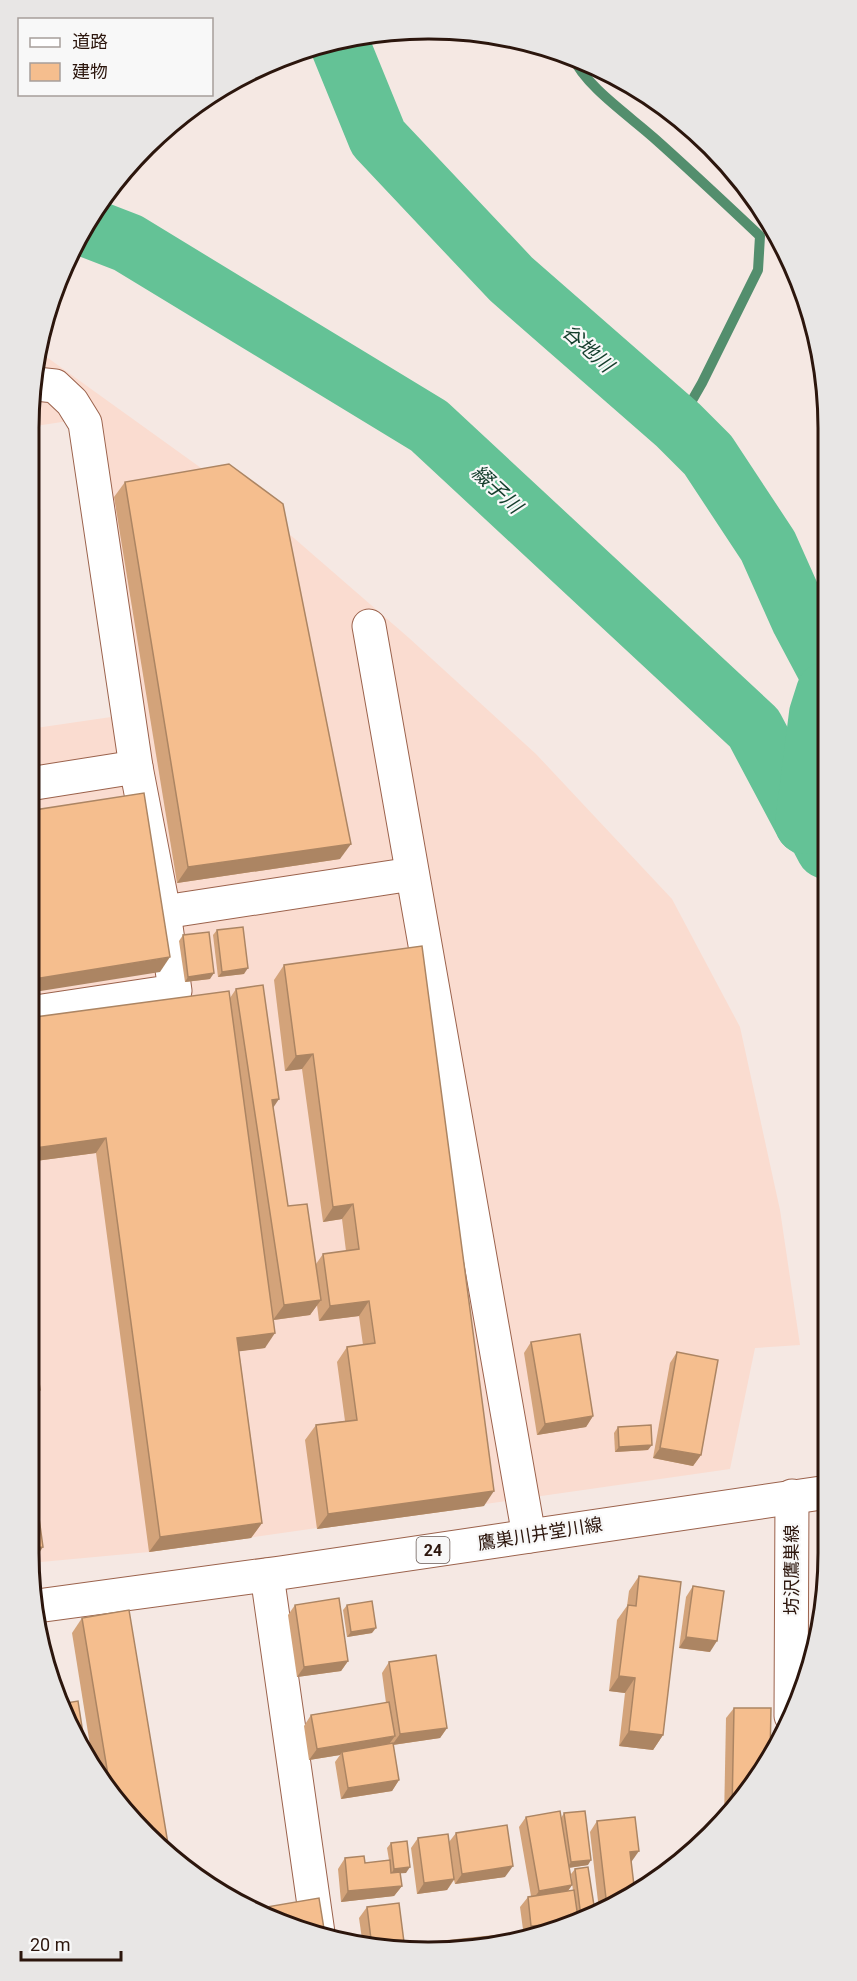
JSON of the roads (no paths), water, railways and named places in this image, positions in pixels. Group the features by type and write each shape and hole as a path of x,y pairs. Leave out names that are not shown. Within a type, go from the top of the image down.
{"main road":[{"path":"39,1011 175,991 164,912 136,767 85,423 72,402 55,386 41,385"},
{"path":"369,626 529,1536"},
{"path":"39,781 136,767"},
{"path":"164,912 412,874"},
{"name":"鷹巣川井堂川線","path":"42,1605 267,1575 818,1493"},
{"name":"坊沢鷹巣線","path":"792,1496 792,1691"},
{"path":"267,1575 317,1925"}],"waterway":[{"name":"谷地川","path":"342,49 378,138 511,279 678,425 708,455 768,546 818,652"},
{"path":"581,70 598,90 760,236 758,270 702,383 678,425"},
{"name":"綴子川","path":"94,230 128,243 429,426 754,728 805,824 818,834"},
{"name":"谷地川","path":"805,824 818,722"}]}
